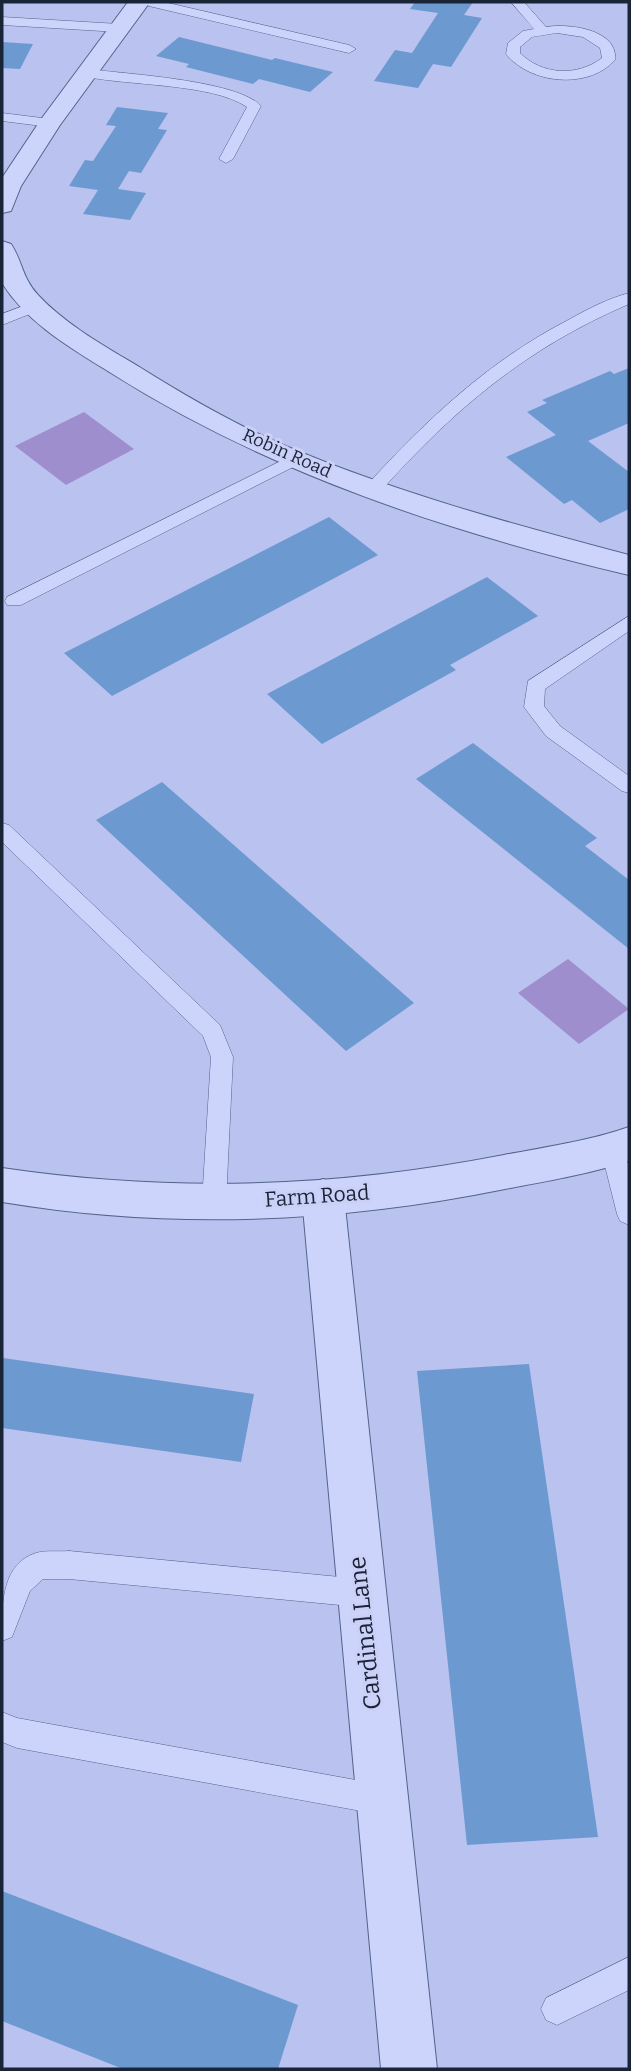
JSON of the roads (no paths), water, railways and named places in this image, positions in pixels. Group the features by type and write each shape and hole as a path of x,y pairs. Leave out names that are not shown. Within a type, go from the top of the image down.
{"street":[{"path":"2,206 9,186 50,123 139,2"},
{"name":"Robin Road","path":"3,261 34,307 132,375 293,460 475,524 629,565"},
{"name":"Farm Road","path":"2,1185 139,1200 214,1202 323,1197 456,1184 621,1147"},
{"name":"Cardinal Lane","path":"323,1197 360,1594 409,2069"}],"lane":[{"path":"149,2 349,48"},
{"path":"517,2 542,30 572,31 598,39 610,52 608,60 591,71 576,74 529,68 518,61 513,54 513,46 528,34 542,30"},
{"path":"2,21 119,28"},
{"path":"87,73 241,96 254,106 226,159"},
{"path":"2,117 50,123"},
{"path":"373,489 483,379 534,343 594,312 629,298"},
{"path":"2,320 34,307"},
{"path":"14,601 293,460"},
{"path":"629,622 536,686 534,707 553,731 629,786"},
{"path":"2,830 212,1031 222,1057 214,1202"},
{"path":"621,1147 629,1214"},
{"path":"2,1627 19,1583 38,1566 69,1565 360,1594"},
{"path":"2,1727 17,1733 383,1800"},
{"path":"557,2009 629,1973"}]}
